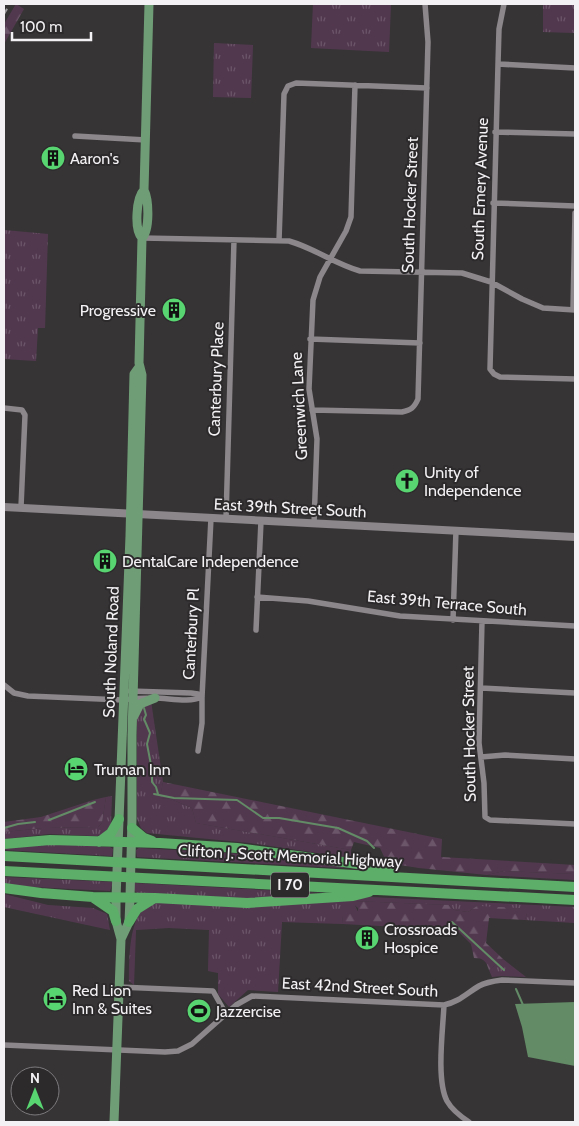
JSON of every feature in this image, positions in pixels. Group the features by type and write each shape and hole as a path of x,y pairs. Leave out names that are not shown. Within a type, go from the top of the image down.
{"highway":[{"path":"98,842 109,835 119,819"},
{"path":"132,828 144,838 160,843"},
{"path":"4,844 50,840 98,842 118,846 160,843 237,848 358,864 424,879"},
{"name":"Clifton J. Scott Memorial Highway","path":"4,856 575,887"},
{"name":"Clifton J. Scott Memorial Highway","path":"4,871 575,900"},
{"path":"4,888 93,897 116,893 130,893 155,898 259,903 352,896 376,890"},
{"path":"93,897 112,911 116,921"},
{"path":"129,922 137,909 155,898"}],"main road":[{"name":"South Noland Road","path":"114,1122 121,939 116,921 116,893 121,783 128,695 136,443 134,374 139,367 142,238 147,231 148,199 144,190 148,4"},
{"name":"East 39th Street South","path":"4,507 575,537"},
{"name":"South Noland Road","path":"121,939 129,922 132,846 132,718 128,695"},
{"path":"132,718 140,704 155,698"}],"street":[{"name":"South Hocker Street","path":"312,410 402,412 410,410 418,399 428,34 425,4"},
{"name":"South Emery Avenue","path":"504,4 499,29 489,365 494,374 500,377 575,379"},
{"path":"498,64 575,68"},
{"path":"280,241 284,94 286,88 296,83 427,88"},
{"name":"Greenwich Lane","path":"314,524 317,439 309,389 312,300 320,276 346,231 351,217 355,85"},
{"path":"495,132 575,134"},
{"path":"75,136 146,140"},
{"path":"493,203 575,206"},
{"path":"142,238 280,241 299,244 330,260 360,271 462,273 491,282 543,308 574,310 575,213"},
{"name":"Canterbury Place","path":"226,519 234,240"},
{"path":"310,340 420,343"},
{"path":"4,408 22,410 25,415 21,507"},
{"name":"Canterbury Pl","path":"198,751 202,723 211,518"},
{"path":"256,630 261,521"},
{"path":"453,620 456,530"},
{"name":"East 39th Terrace South","path":"257,597 316,602 400,616 575,626"},
{"name":"South Hocker Street","path":"482,621 479,743 484,783 485,816 490,820 575,824"},
{"path":"4,685 14,693 28,696 192,693 202,697"},
{"path":"481,688 575,693"},
{"path":"128,695 193,700 202,697"},
{"path":"481,757 504,755 575,759"},
{"name":"East 42nd Street South","path":"226,1014 252,996 444,1005 459,1000 478,986 493,981 575,983"},
{"path":"4,1045 178,1051 192,1044 226,1014 213,992 120,987"},
{"path":"444,1005 441,1070 443,1090 454,1111 469,1122"}],"green space":[{"path":"16,4 24,9 4,44 4,24"},
{"path":"313,4 391,4 389,52 311,48"},
{"path":"543,4 575,4 575,33 543,32"},
{"path":"214,43 253,45 251,98 213,97"},
{"path":"4,230 48,234 45,328 38,328 36,361 4,359"},
{"path":"151,701 163,782 160,798 171,799 192,808 196,823 351,850 351,858 250,843 147,833 141,828 137,819 137,718 143,705"},
{"path":"163,782 442,839 441,857 575,865 575,874 504,871 487,875 419,868 387,863 380,848 354,842 351,850 196,823 192,808 171,799 160,798"},
{"path":"112,796 111,824 104,834 97,836 49,834 4,839 4,832 43,828 98,827 102,823 106,797"},
{"path":"106,797 102,823 98,827 43,828 4,832 4,822 41,817"},
{"path":"41,843 110,847 113,849 112,856 4,850 4,848"},
{"path":"139,848 243,854 343,865 343,868 137,857 136,850"},
{"path":"504,871 575,874 575,880 487,875"},
{"path":"4,877 113,882 110,891 16,886 4,884"},
{"path":"134,883 320,893 251,899 137,893 134,890"},
{"path":"4,894 48,905 93,908 107,914 110,930 4,907"},
{"path":"370,897 575,907 575,923 525,920 527,913 477,906 468,912 454,910 449,905 353,901 358,912 342,916 343,924 282,922 278,992 248,990 229,1007 218,994 218,973 208,971 209,930 169,928 136,930 134,985 129,981 130,945 134,927 141,912 153,903"},
{"path":"353,901 449,905 454,910 468,912 477,906 520,908 527,913 525,920 489,918 486,943 503,959 489,970 484,961 474,958 471,944 457,930 343,924 342,916 350,911 358,911 358,908 352,903"},
{"path":"503,959 526,977 492,977 489,970"}],"shaded area":[{"path":"575,1002 575,1066 528,1057 515,1004"}],"waterway":[{"path":"144,708 146,715 144,719 150,733 147,744 152,770 152,782 158,794"},
{"path":"154,794 174,798 237,800 263,818 279,818 338,828 367,841 374,848"},
{"path":"49,820 95,802"},
{"path":"4,828 35,822"},
{"path":"452,922 504,970"},
{"path":"516,989 523,1005"}],"railway":[{"path":"4,14 10,4"}],"place":[{"name":"Aaron's","path":"53,158"},
{"name":"Progressive","path":"174,310"},
{"name":"Unity of Independence","path":"407,481"},
{"name":"DentalCare Independence","path":"105,561"},
{"name":"Truman Inn","path":"76,769"},
{"name":"Crossroads Hospice","path":"367,938"},
{"name":"Red Lion Inn & Suites","path":"55,999"},
{"name":"Jazzercise","path":"199,1011"}]}
